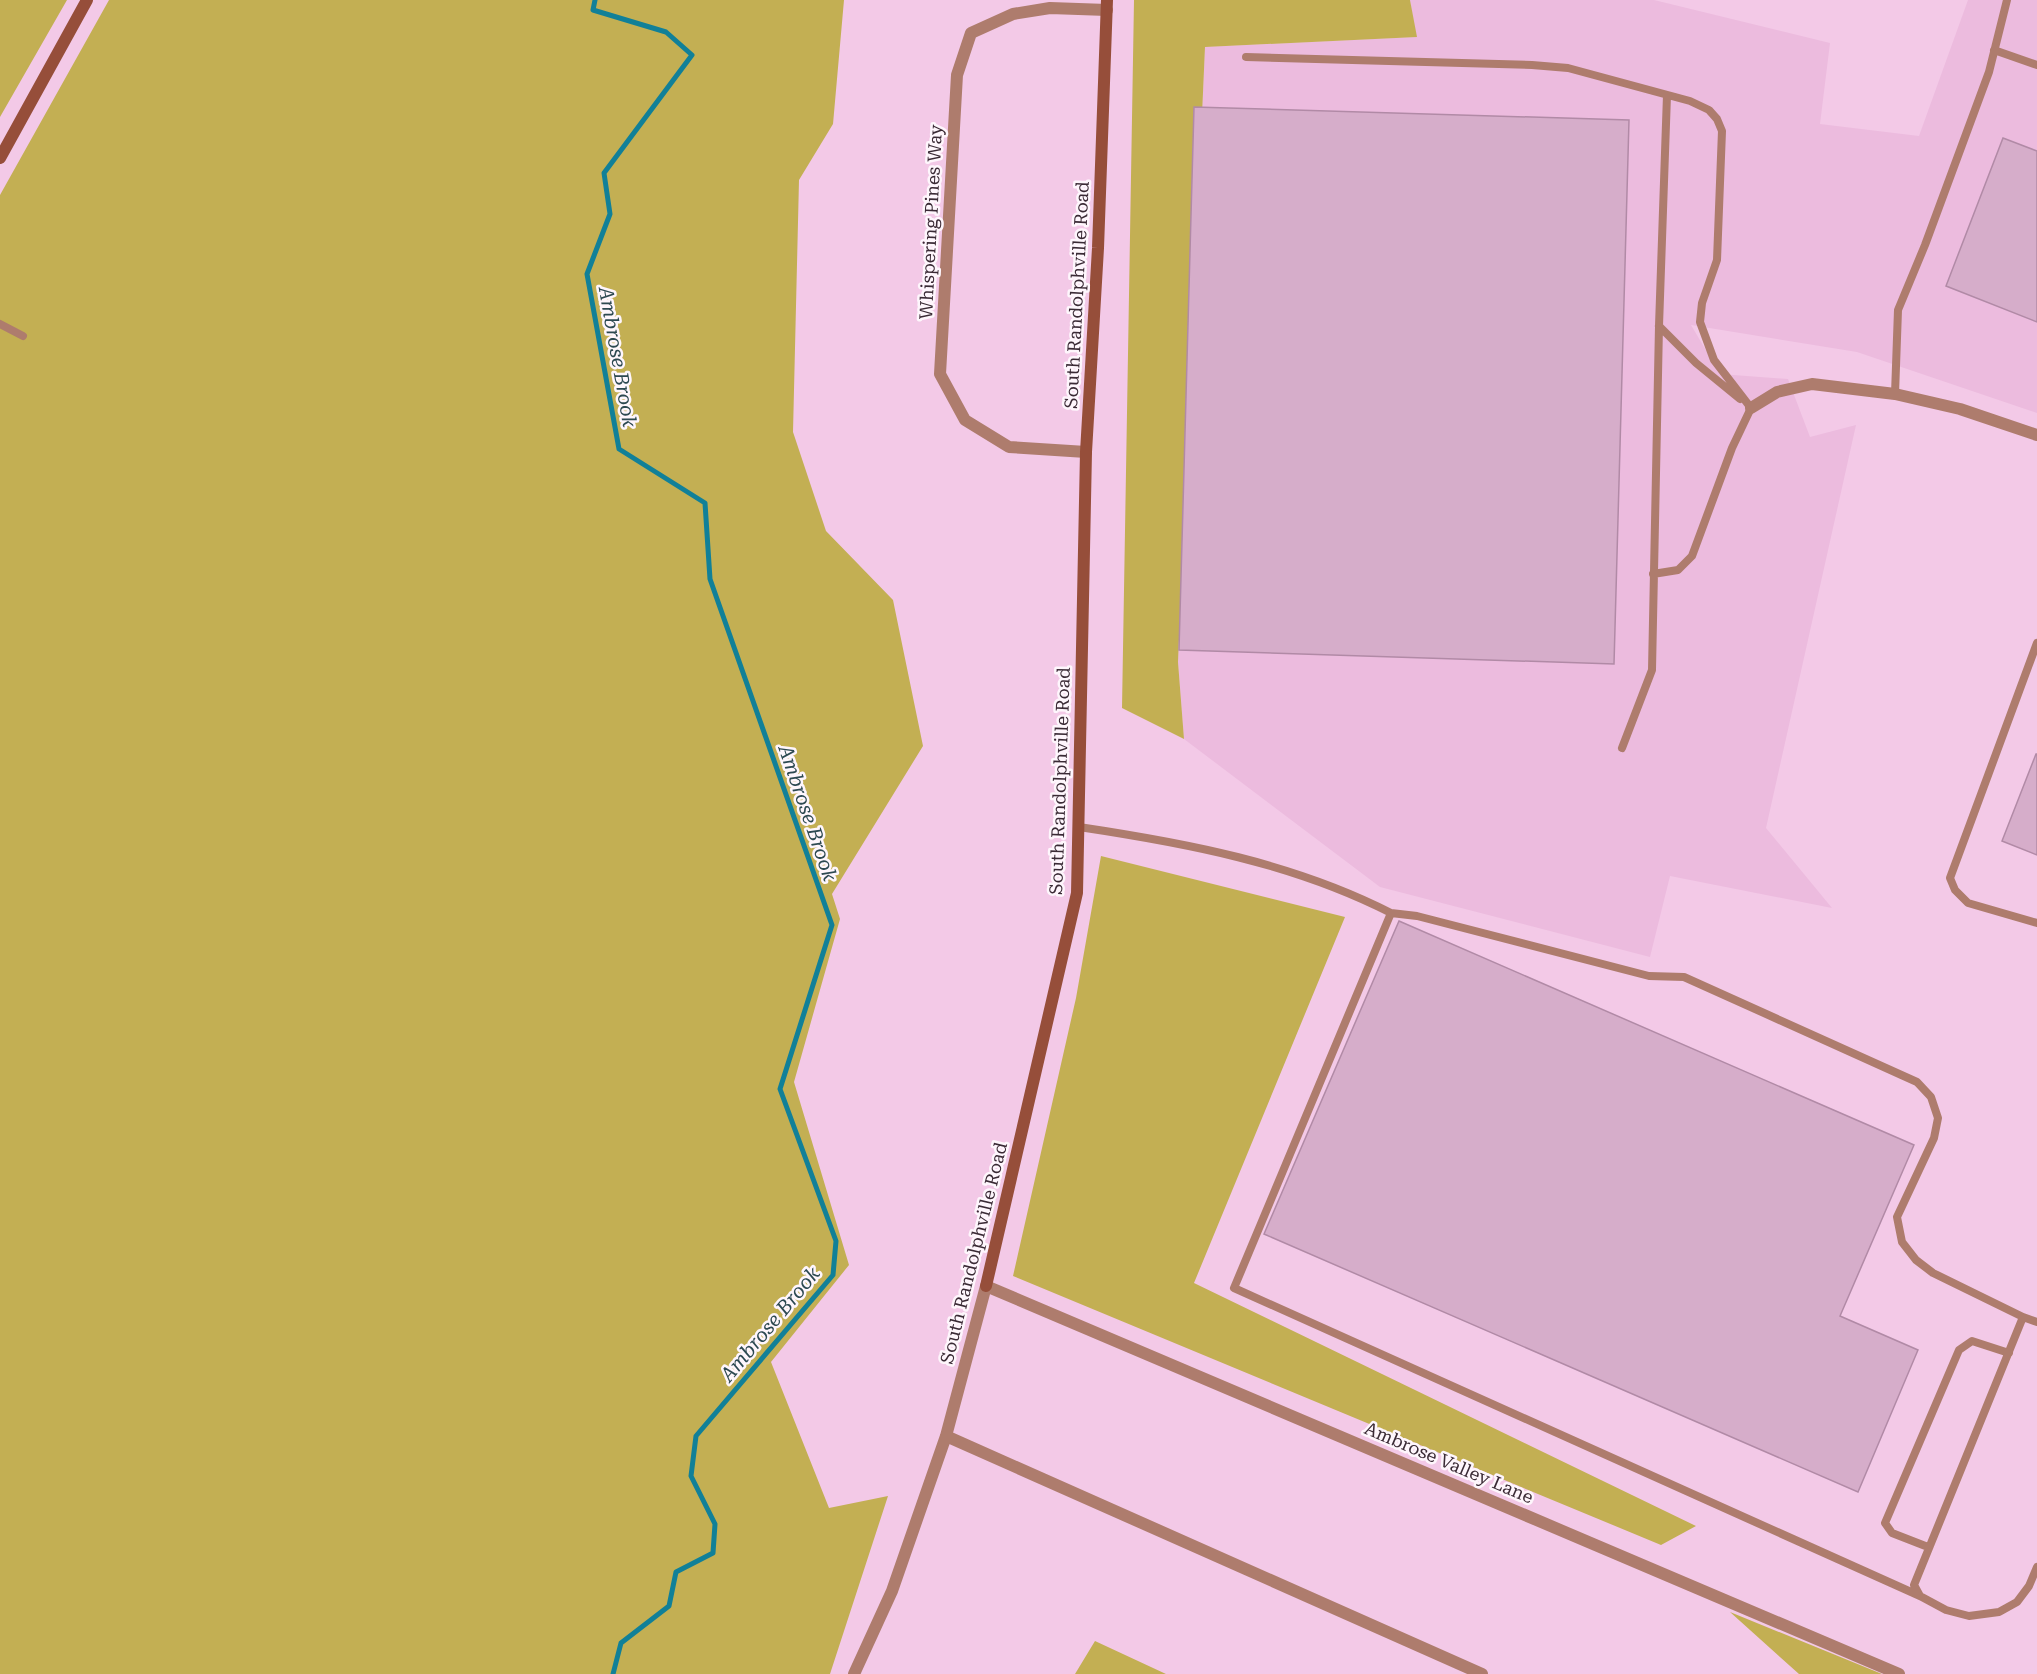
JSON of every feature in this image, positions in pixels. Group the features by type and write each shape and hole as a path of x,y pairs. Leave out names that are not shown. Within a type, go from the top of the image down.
{"street":[{"path":"0,159 87,0"},
{"name":"South Randolphville Road","path":"854,1674 892,1591 946,1436 986,1286 1077,892 1086,452 1098,248 1107,5"},
{"name":"Whispering Pines Way","path":"1086,452 1009,447 965,420 940,374 957,75 970,33 1013,14 1050,8 1107,5"},
{"path":"1751,408 1777,392 1812,384 1895,394 1960,409 2037,435"},
{"name":"Ambrose Valley Lane","path":"986,1286 1899,1674"},
{"path":"946,1436 1482,1674"}],"lane":[{"path":"1895,394 1898,310 1925,245 1989,72 2007,0"},
{"path":"1994,50 2037,65"},
{"path":"1246,57 1568,68 1690,101 1709,110 1717,119 1722,132 1717,260 1702,303 1700,322 1714,360 1751,408"},
{"path":"1622,748 1652,670 1659,326 1667,95"},
{"path":"0,324 23,336"},
{"path":"1659,326 1696,363 1751,408"},
{"path":"1653,574 1678,570 1692,556 1732,448 1751,408"},
{"path":"2037,643 1950,878 1955,890 1968,903 2037,923"},
{"path":"1079,827 1197,846 1321,882 1360,897 1391,913 1417,916 1649,975 1684,977 1917,1082 1930,1097 1938,1119 1934,1138 1897,1216 1902,1242 1916,1260 1933,1273 2037,1322"},
{"path":"1391,913 1234,1288 1920,1596 1946,1610 1969,1616 1999,1612 2017,1602 2029,1586 2037,1568"},
{"path":"1920,1596 1914,1585 1928,1547 2023,1317"},
{"path":"1928,1547 1892,1533 1885,1523 1959,1350 1972,1341 2009,1353"}],"shaded area":[{"path":"0,0 67,0 0,117"},
{"path":"109,0 844,0 833,124 799,180 793,432 826,531 893,600 923,746 832,894 840,919 794,1082 849,1265 771,1362 829,1508 888,1496 830,1674 0,1674 0,195"},
{"path":"1134,0 1410,0 1417,37 1205,47 1178,662 1184,739 1122,708"},
{"path":"1410,0 1654,0 1830,43 1820,124 1919,136 1968,0 2037,0 2037,413 1857,352 1691,325 1720,374 1788,379 1810,437 1856,425 1766,828 1832,908 1670,876 1650,957 1380,887 1184,739 1178,662 1205,47 1416,37"},
{"path":"1101,856 1345,917 1194,1283 1696,1526 1661,1545 1013,1276 1076,998"},
{"path":"1730,1612 1882,1674 1799,1674"},
{"path":"1095,1641 1166,1674 1075,1674"}],"building":[{"path":"1194,107 1629,120 1614,664 1179,650"},
{"path":"2003,138 2037,151 2037,322 1946,286"},
{"path":"2037,754 2037,855 2002,841"},
{"path":"1399,921 1914,1145 1840,1316 1918,1350 1858,1492 1264,1234"}],"waterway":[{"name":"Ambrose Brook","path":"595,0 593,10 666,32 692,55 604,173 610,214 587,274 619,449 705,503 710,579 832,925 780,1089 836,1241 833,1275 696,1436 691,1476 715,1524 713,1553 676,1572 669,1606 621,1643 613,1674"}]}
